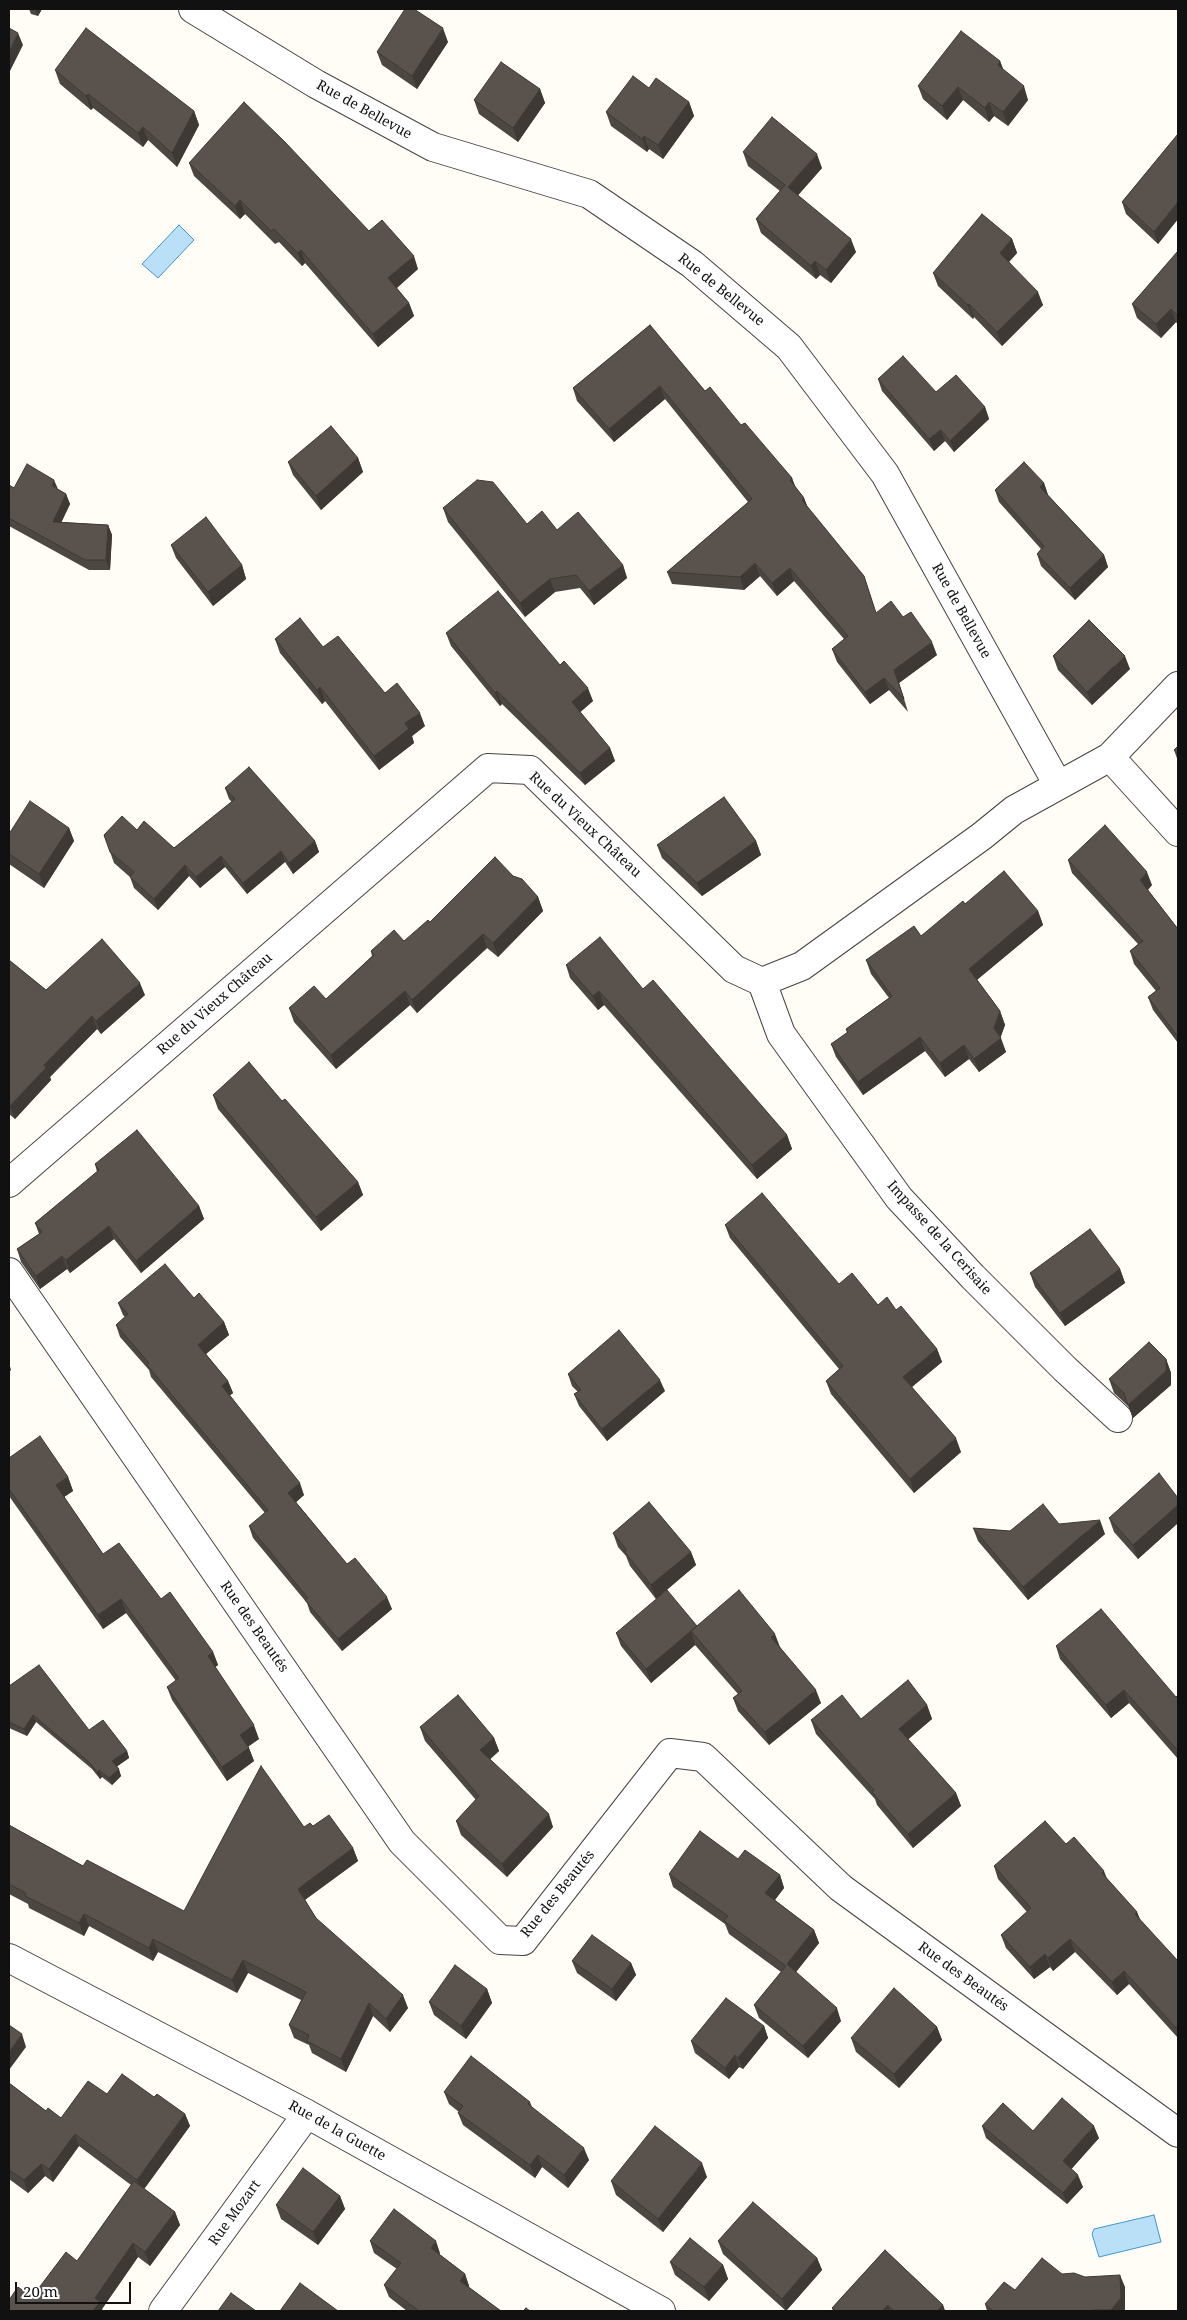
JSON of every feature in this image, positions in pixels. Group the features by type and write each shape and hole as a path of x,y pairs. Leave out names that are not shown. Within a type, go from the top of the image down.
{"street":[{"name":"Rue de Bellevue","path":"193,9 309,80 433,147 589,194 692,264 789,348 885,474 1058,785"},
{"path":"762,982 802,966 982,836 1014,810 1110,757 1178,686"},
{"path":"1110,757 1178,832"},
{"name":"Rue du Vieux Château","path":"9,1183 488,768 530,770 734,969 762,982"},
{"name":"Impasse de la Cerisaie","path":"762,982 781,1034 899,1198 973,1277 1065,1369 1118,1418"},
{"name":"Rue des Beautés","path":"9,1272 402,1842 500,1940 523,1941 670,1753 703,1757 841,1888 1178,2133"},
{"name":"Rue de la Guette","path":"9,1958 307,2114 661,2311"},
{"name":"Rue Mozart","path":"163,2311 307,2114"}],"water":[{"path":"179,225 194,240 158,278 142,264"},
{"path":"1154,2215 1161,2242 1099,2257 1092,2234 1094,2229"}],"building":[{"path":"405,9 414,9 443,28 412,76 377,52"},
{"path":"9,28 18,33 9,52"},
{"path":"86,28 194,111 172,153 143,127 138,133 88,94 86,96 55,70"},
{"path":"961,31 1000,61 998,65 1024,86 1003,112 989,102 985,108 958,87 942,106 918,86"},
{"path":"501,62 540,89 513,128 474,100"},
{"path":"633,76 649,88 656,78 689,102 658,145 644,136 642,139 606,112"},
{"path":"244,102 285,142 369,231 382,220 414,256 388,278 409,303 373,334 301,250 298,253 274,229 271,231 240,200 235,206 189,163"},
{"path":"772,117 817,154 788,187 851,239 826,270 815,261 811,266 756,219 785,185 743,152"},
{"path":"1178,134 1178,202 1154,232 1122,202"},
{"path":"982,214 1012,239 1000,253 1038,292 997,332 969,304 933,273"},
{"path":"1178,251 1178,316 1171,309 1156,324 1132,304"},
{"path":"650,325 705,391 710,387 741,425 745,423 792,478 790,480 804,498 802,500 864,576 876,613 891,601 903,617 911,612 932,642 894,670 904,699 884,678 865,692 832,649 848,636 790,568 772,583 755,563 740,577 667,572 752,499 660,386 609,429 573,388"},
{"path":"903,356 936,392 956,375 985,407 950,441 941,430 929,439 878,379"},
{"path":"331,426 358,458 316,496 288,462"},
{"path":"1024,462 1044,483 1040,487 1104,555 1070,588 1037,554 1044,546 995,490"},
{"path":"27,464 54,480 52,486 66,494 53,522 108,525 106,560 85,560 9,518 9,485 14,488"},
{"path":"477,480 493,482 527,524 542,511 557,530 578,512 623,565 589,591 576,575 550,579 520,603 443,508"},
{"path":"206,517 242,565 208,592 171,545"},
{"path":"498,591 560,665 564,661 588,688 572,702 610,748 580,773 497,691 495,693 446,633"},
{"path":"300,618 323,647 338,636 385,693 397,683 420,713 405,723 409,729 374,756 320,687 317,690 275,639"},
{"path":"1089,620 1125,656 1087,692 1053,656"},
{"path":"1178,746 1178,754 1174,750"},
{"path":"249,767 315,841 289,863 281,851 243,883 221,856 196,877 185,865 154,899 130,877 134,872 110,852 104,835 122,816 137,830 144,821 174,848 235,799 225,788"},
{"path":"724,797 756,841 697,883 657,845"},
{"path":"30,801 69,828 39,874 9,854 9,834"},
{"path":"1105,825 1147,872 1140,880 1178,929 1178,1037 1148,997 1160,988 1130,951 1143,941 1068,860"},
{"path":"495,857 513,876 522,879 538,897 493,943 483,934 412,1000 405,991 331,1055 289,1008 314,986 326,999 374,955 371,951 394,930 404,941 428,920 430,922"},
{"path":"1004,871 1038,911 969,969 1000,1011 994,1028 1001,1038 974,1059 964,1045 940,1063 920,1037 858,1082 831,1044 848,1032 846,1029 892,996 866,960 914,926 921,936 963,901 965,904"},
{"path":"600,937 643,989 653,980 787,1135 752,1165 599,991 593,996 566,965"},
{"path":"102,939 140,983 96,1021 92,1016 44,1065 46,1068 10,1106 9,960 46,990"},
{"path":"249,1062 282,1101 285,1099 358,1182 316,1217 213,1095"},
{"path":"137,1130 199,1206 136,1261 109,1226 66,1260 62,1256 36,1276 17,1249 42,1232 35,1223 99,1170 95,1164"},
{"path":"762,1193 839,1284 852,1273 878,1305 887,1297 896,1310 901,1306 937,1349 903,1377 956,1438 910,1479 826,1381 843,1366 725,1225"},
{"path":"1090,1229 1120,1269 1060,1313 1030,1273"},
{"path":"165,1264 194,1298 199,1293 224,1322 198,1345 228,1381 222,1386 300,1483 288,1493 347,1564 355,1558 387,1597 338,1639 305,1600 308,1598 249,1526 268,1510 116,1325 128,1314 118,1303"},
{"path":"619,1330 660,1380 602,1429 574,1394 581,1390 568,1374"},
{"path":"1149,1342 1166,1359 1166,1371 1128,1405 1124,1393 1109,1379"},
{"path":"40,1436 68,1477 56,1485 103,1554 119,1543 161,1599 170,1592 213,1652 208,1656 254,1725 240,1735 249,1748 222,1767 167,1687 179,1678 121,1599 98,1615 9,1489 9,1458"},
{"path":"1159,1473 1178,1498 1178,1505 1133,1545 1109,1518"},
{"path":"649,1502 691,1552 651,1585 625,1552 626,1549 613,1533"},
{"path":"1043,1504 1059,1524 1100,1520 1023,1587 973,1528 1010,1531"},
{"path":"667,1590 697,1626 646,1669 616,1633"},
{"path":"739,1590 775,1634 771,1637 816,1690 765,1732 733,1698 742,1691 691,1631"},
{"path":"1101,1609 1176,1697 1178,1695 1178,1751 1124,1690 1106,1705 1056,1646"},
{"path":"39,1665 89,1730 103,1720 127,1751 112,1761 119,1769 109,1778 99,1770 97,1772 89,1762 33,1715 24,1729 9,1722 9,1686"},
{"path":"908,1680 927,1705 899,1729 956,1793 908,1834 872,1792 874,1790 811,1720 842,1695 861,1719"},
{"path":"458,1695 494,1738 480,1750 549,1814 502,1864 456,1821 479,1796 420,1727"},
{"path":"261,1766 304,1827 310,1823 313,1826 329,1815 353,1848 298,1889 316,1918 403,1995 386,2019 369,2003 341,2059 307,2041 309,2035 289,2025 306,1992 243,1960 232,1980 153,1939 149,1948 84,1914 79,1923 25,1896 26,1893 9,1884 9,1825 83,1866 87,1860 184,1911"},
{"path":"1045,1821 1066,1844 1074,1837 1104,1871 1102,1873 1137,1912 1135,1914 1178,1961 1178,2030 1124,1971 1112,1982 1070,1939 1048,1958 1045,1954 1030,1967 1001,1935 1031,1908 994,1866"},
{"path":"700,1831 738,1859 745,1850 780,1875 765,1893 814,1930 787,1964 837,2008 803,2046 754,2005 786,1966 724,1921 728,1916 669,1874"},
{"path":"592,1935 631,1963 612,1989 572,1961"},
{"path":"455,1965 487,1989 461,2026 429,2002"},
{"path":"894,1988 937,2027 894,2074 851,2038"},
{"path":"726,1998 764,2026 738,2058 735,2055 725,2068 691,2041"},
{"path":"9,2025 22,2034 9,2052"},
{"path":"471,2056 530,2102 528,2104 584,2148 564,2175 538,2155 530,2165 458,2113 463,2106 444,2092"},
{"path":"122,2074 154,2097 157,2094 185,2114 137,2180 75,2134 49,2169 41,2164 24,2180 9,2170 9,2083 46,2111 48,2108 61,2118 88,2081 107,2094"},
{"path":"1062,2098 1094,2126 1063,2161 1078,2175 1063,2193 982,2126 1003,2103 1033,2131"},
{"path":"655,2126 702,2163 658,2219 611,2181"},
{"path":"303,2168 340,2196 313,2232 276,2205"},
{"path":"134,2181 175,2212 145,2252 133,2243 95,2298 100,2302 93,2311 9,2311 9,2300 18,2287 32,2297 66,2252 77,2261"},
{"path":"753,2202 817,2258 782,2299 718,2241"},
{"path":"394,2209 436,2241 431,2248 465,2274 460,2281 501,2311 419,2311 384,2285 401,2263 370,2241"},
{"path":"690,2238 723,2265 704,2287 670,2262"},
{"path":"885,2250 943,2305 937,2311 894,2311 888,2305 882,2311 836,2311 832,2308"},
{"path":"1042,2258 1062,2274 1074,2273 1085,2277 1120,2275 1121,2298 1111,2310 1091,2311 993,2311 985,2304 1004,2282 1015,2290"},
{"path":"300,2283 338,2311 280,2311"},
{"path":"231,2293 256,2311 218,2311"}]}
